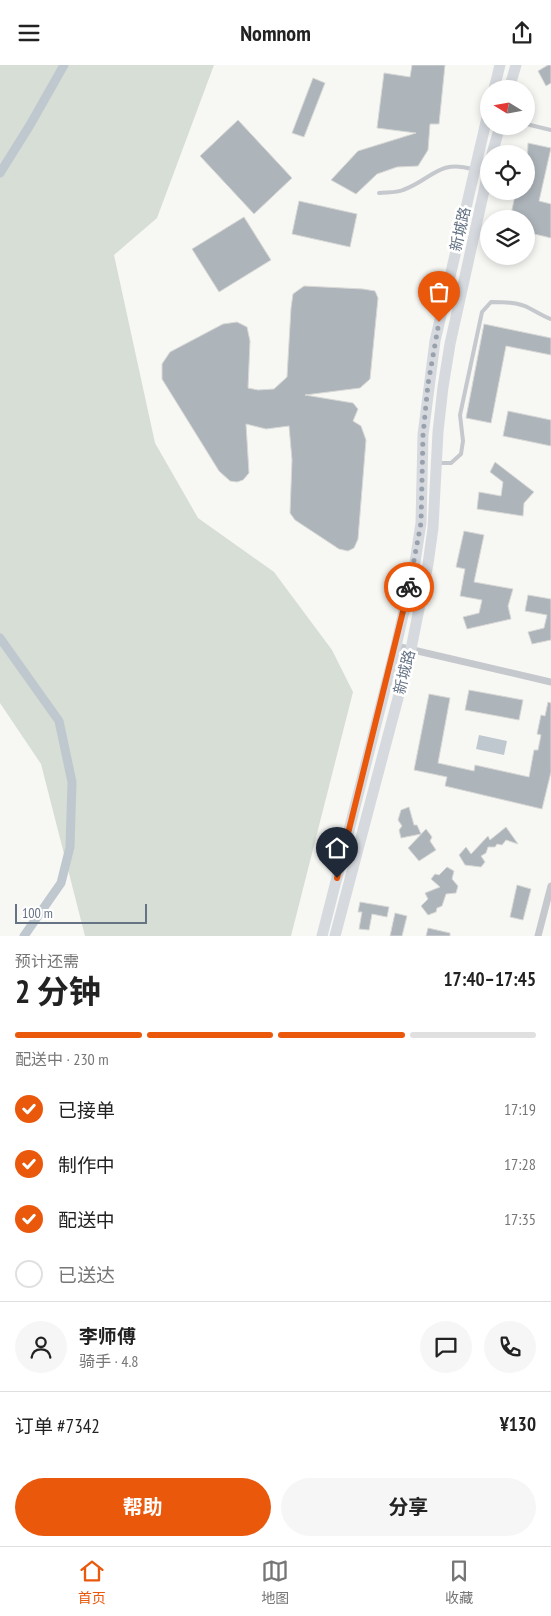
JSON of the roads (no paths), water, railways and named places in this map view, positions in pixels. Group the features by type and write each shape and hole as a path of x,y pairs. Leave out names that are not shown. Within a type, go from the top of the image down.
{"main road":[{"path":"496,80 500,65"},
{"path":"512,80 516,65"},
{"name":"新城路","path":"322,936 396,646 421,523 423,435 435,341 482,135"},
{"name":"新城路","path":"336,936 410,649 428,564 433,528 438,432 450,344 482,200"}],"street":[{"path":"396,646 551,683"},
{"path":"538,936 551,886"}],"lane":[{"path":"535,126 551,130"},
{"path":"379,193 402,190 443,167 459,165 473,169"},
{"path":"437,463 451,463 461,454 463,441 460,415 482,312 491,302 506,302 529,307 538,315 551,319"}],"waterway":[{"path":"0,173 64,65"},
{"path":"0,638 59,721 72,782 70,847 61,883 24,936"}]}
